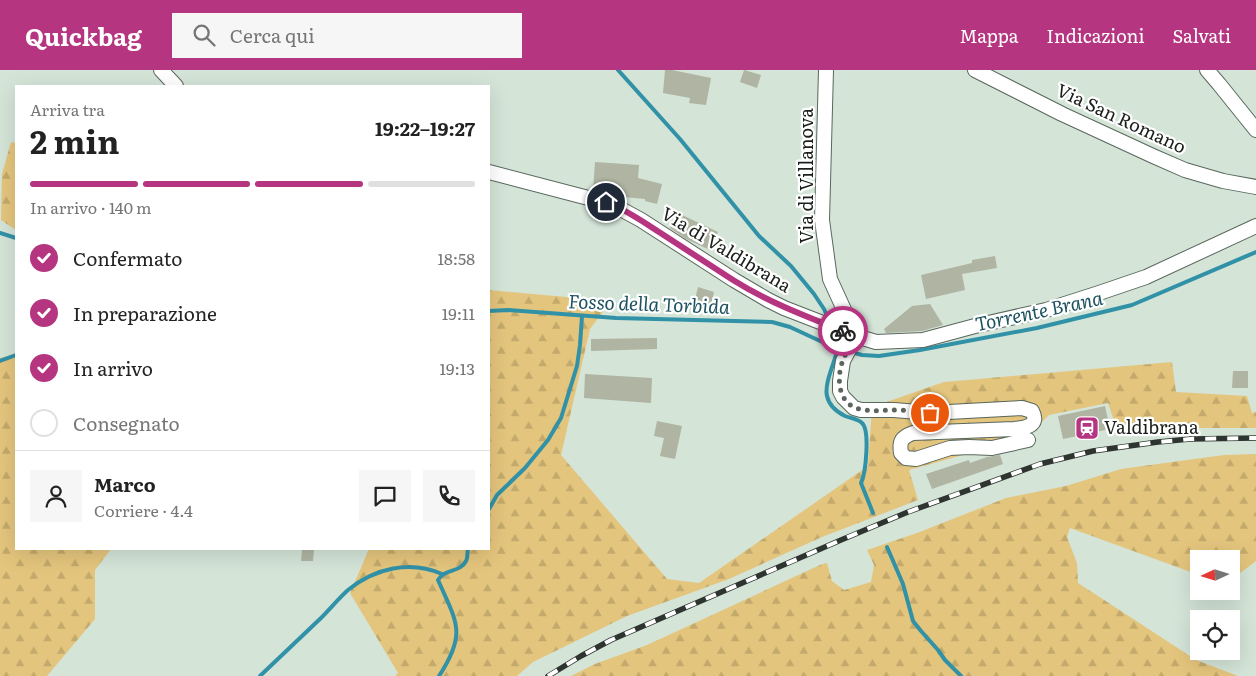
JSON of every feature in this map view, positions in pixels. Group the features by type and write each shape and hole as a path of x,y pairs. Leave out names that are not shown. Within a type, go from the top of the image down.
{"street":[{"path":"161,70 175,85"},
{"name":"Via di Villanova","path":"826,70 822,220 830,279 856,336"},
{"name":"Via San Romano","path":"976,70 1062,114 1161,160 1185,170 1256,188"},
{"path":"1206,70 1256,130"},
{"name":"Via di Valdibrana","path":"490,172 596,200 619,208 768,300 784,308 876,342 923,340 1046,310 1146,277 1256,226"},
{"path":"856,336 843,361 840,381 840,390 843,398 854,408 861,410 930,413 1022,408 1032,411 1034,416 1034,421 1025,428 913,433 904,436 900,442 901,453 906,458 916,459 950,448 992,448 1028,440"}],"green space":[{"path":"11,142 15,143 15,229 1,220 2,174"},
{"path":"490,290 611,301 590,329 561,455 667,579 699,583 868,466 872,407 944,382 1172,362 1176,392 1247,396 1252,413 1256,412 1256,428 1171,428 1118,433 1108,403 1049,415 1031,433 981,450 909,470 918,500 822,537 729,579 627,616 533,662 517,676 395,676 398,673 350,593 369,550 490,550"},
{"path":"15,354 15,550 110,550 95,570 95,619 47,676 0,676 0,358"},
{"path":"1256,454 1256,561 1240,573 1240,550 1190,550 1190,572 1070,528 1067,537 1077,563 1078,583 1190,656 1190,660 1196,660 1238,676 571,676 595,664 647,645 820,565 827,563 832,581 844,590 871,582 874,565 867,550 917,533 1006,498 1066,486 1121,469 1224,455"}],"building":[{"path":"665,70 711,78 706,105 689,103 690,98 663,93"},
{"path":"744,70 761,75 757,88 740,82"},
{"path":"595,162 639,165 638,178 662,184 657,204 645,201 645,199 612,196 593,190"},
{"path":"678,213 718,232 710,250 686,239 670,228"},
{"path":"995,256 997,268 962,274 965,290 926,299 921,275 972,263 972,260"},
{"path":"698,287 714,292 711,306 694,304"},
{"path":"930,304 943,325 922,331 886,333 884,329 912,306"},
{"path":"657,338 657,349 591,351 591,339"},
{"path":"1233,371 1248,371 1248,388 1232,388"},
{"path":"585,374 652,378 651,403 584,398"},
{"path":"1105,406 1110,429 1063,439 1058,416"},
{"path":"657,421 682,426 675,459 660,456 664,438 654,436"},
{"path":"1000,455 1003,464 932,489 926,474 969,460 970,463"},
{"path":"302,550 314,550 313,561 301,561"}],"waterway":[{"name":"Torrente Brana","path":"618,70 680,139 759,236 791,266 814,294 828,318"},
{"name":"Fosso della Torbida","path":"0,233 15,238"},
{"name":"Torrente Brana","path":"490,311 508,310 616,318 772,322 790,327 833,347 862,355 879,356 1037,328 1132,305 1256,252"},
{"path":"490,507 497,495 525,468 548,440 561,418 577,366 582,316"},
{"name":"Torrente Brana","path":"831,333 833,347"},
{"path":"838,348 828,379 827,396 831,405 836,410 862,423 864,427 867,442 861,483 873,513"},
{"path":"0,361 15,355"},
{"path":"887,547 903,584 913,621 945,660 961,676"},
{"path":"439,676 453,649 456,628 450,607 438,580 444,574 463,565 467,560 468,550"},
{"path":"260,676 358,582 393,568 418,568 442,574"}],"railway":[{"path":"548,676 611,640 841,540 908,512 1040,464 1093,451 1158,442 1190,439 1256,438"}],"way so far":[{"path":"843,331 856,336 843,361 841,371 840,390 843,398 849,404 861,410 930,413"}],"place":[{"name":"Valdibrana","path":"1087,428"}],"route":[{"path":"606,202 641,220 768,300 843,331"}]}
